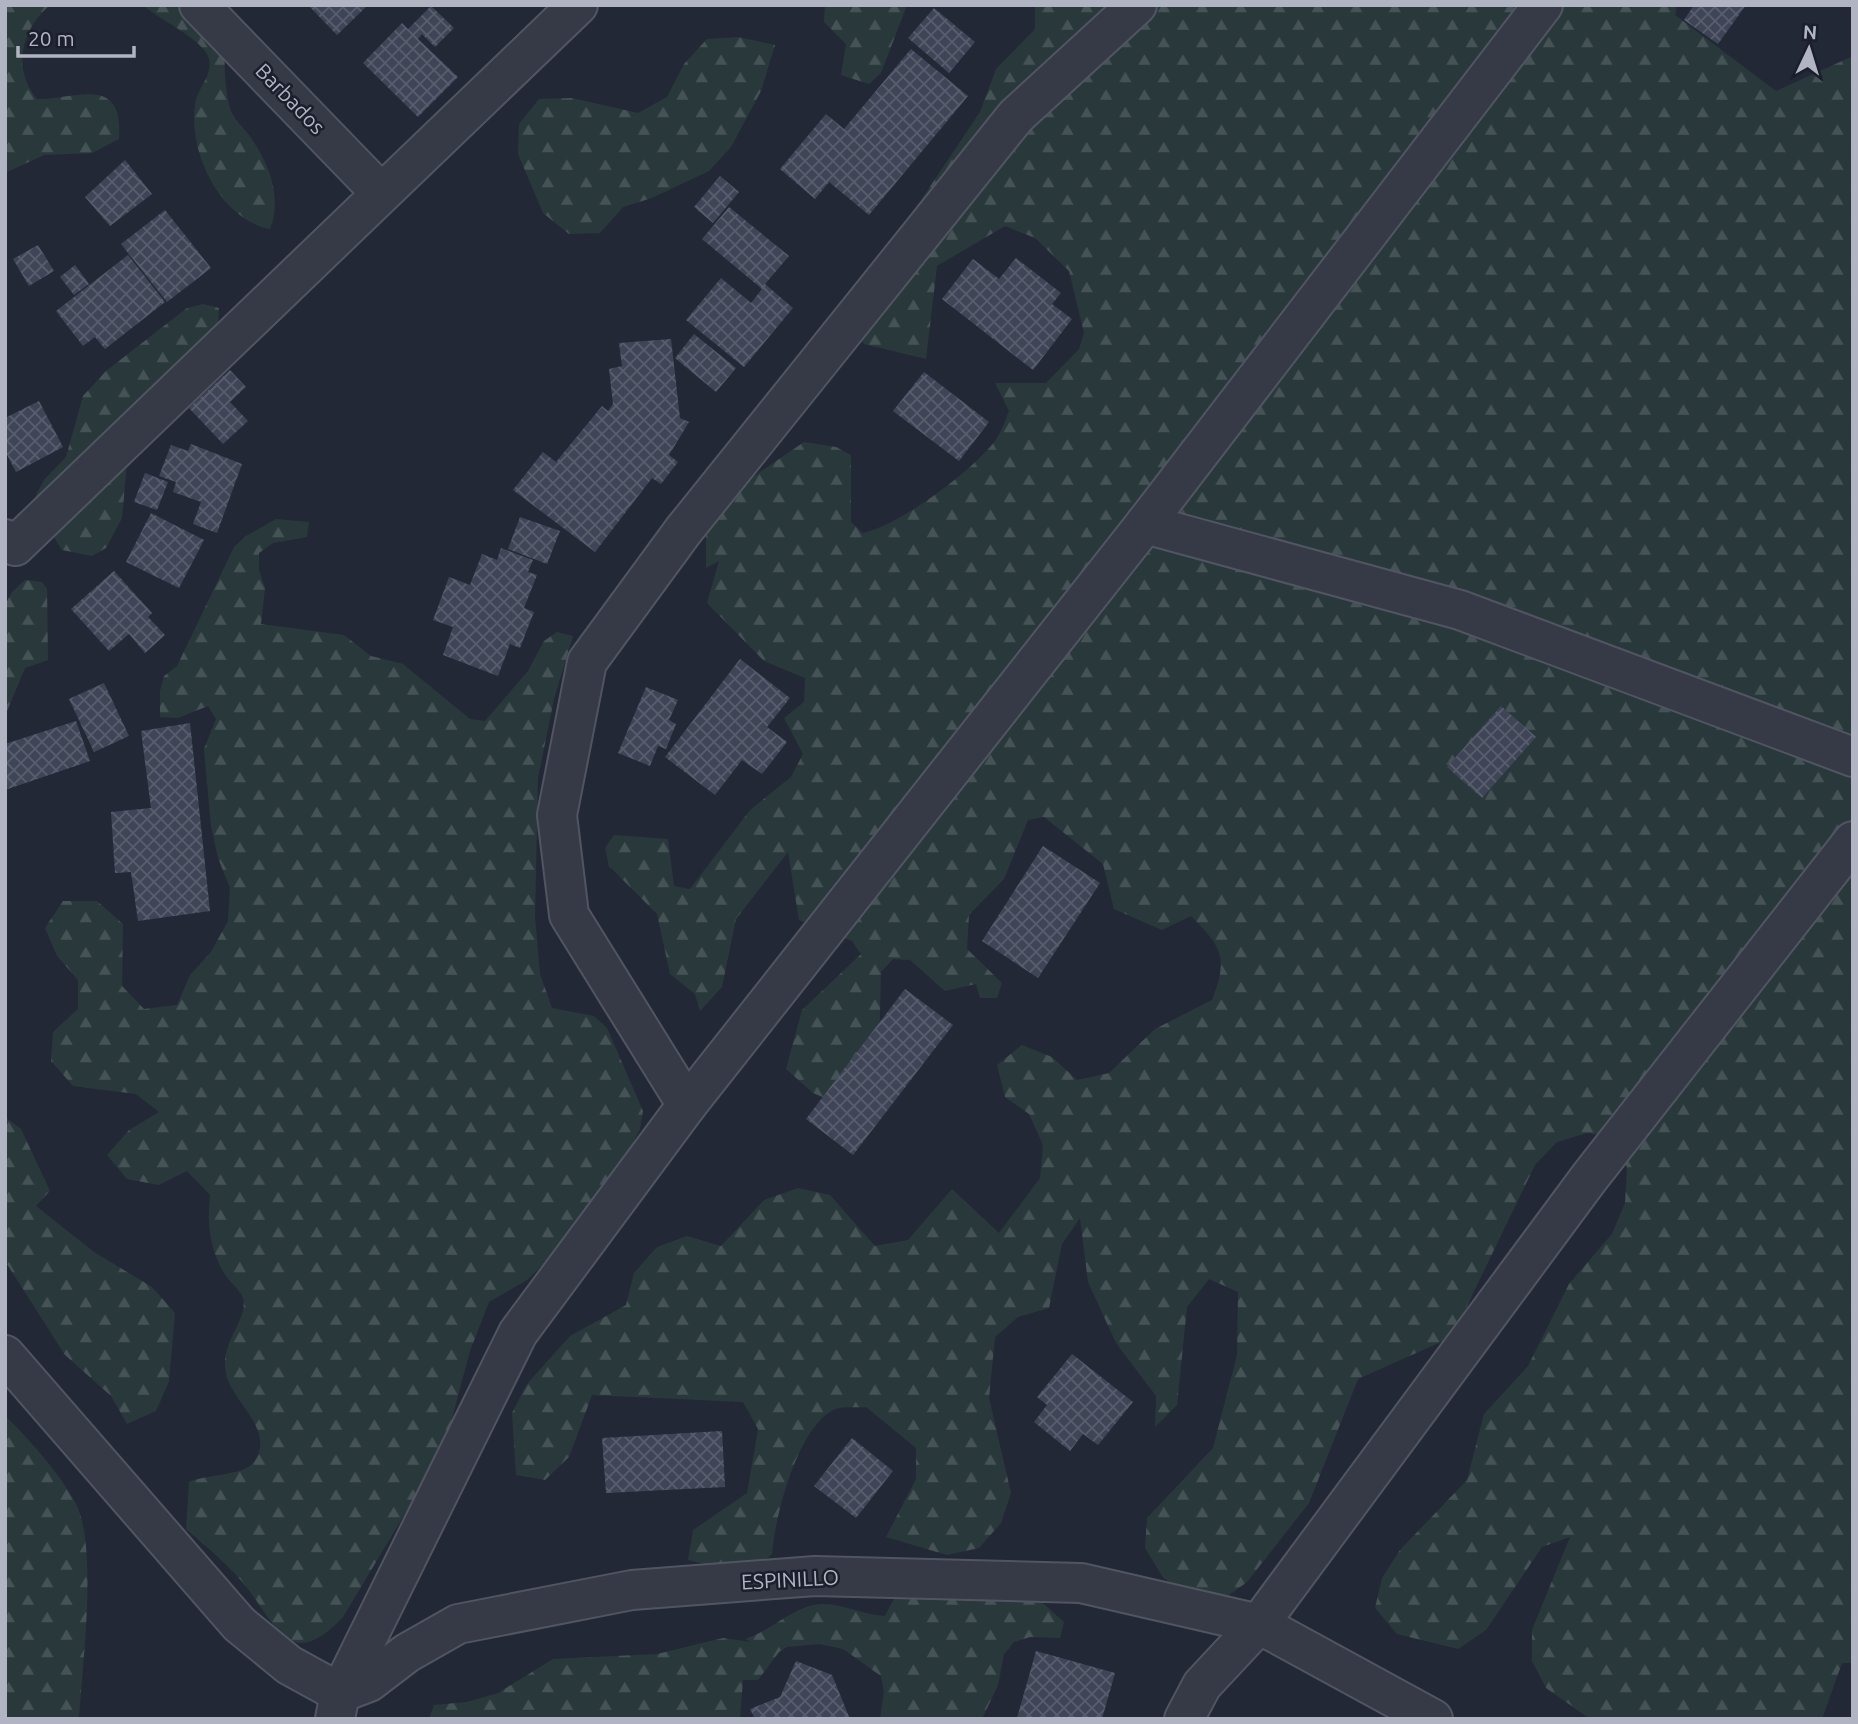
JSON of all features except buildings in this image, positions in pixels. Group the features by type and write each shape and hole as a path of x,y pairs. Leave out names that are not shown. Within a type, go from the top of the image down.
{"street":[{"name":"Barbados","path":"199,5 380,192"},
{"path":"10,542 578,5"},
{"path":"687,1105 569,915 556,816 587,662 683,531 1016,116 1137,5"},
{"path":"5,1354 239,1624 337,1706 518,1333 687,1105 1145,524 1543,5"},
{"path":"1145,524 1460,610 1853,757"},
{"path":"1184,1719 1202,1685 1259,1624 1589,1178 1853,841"},
{"name":"ESPINILLO","path":"337,1706 407,1653 458,1624 632,1590 789,1578 1081,1583 1259,1624 1433,1719"}],"green space":[{"path":"5,5 50,5 32,26 23,50 24,75 37,99 81,95 105,98 114,105 119,139 92,153 44,155 5,173"},
{"path":"143,5 226,5 227,96 234,117 258,148 269,170 275,206 270,229 252,223 236,212 222,198 202,162 194,123 196,99 209,71 206,52 190,37"},
{"path":"825,5 907,5 881,73 869,84 841,75 846,44 824,22"},
{"path":"1035,5 1677,5 1675,15 1776,91 1853,56 1853,1663 1842,1663 1822,1719 1590,1719 1546,1688 1532,1661 1532,1630 1570,1537 1542,1547 1486,1630 1458,1649 1397,1634 1375,1608 1382,1578 1400,1550 1467,1480 1484,1414 1528,1366 1569,1284 1612,1234 1625,1203 1627,1168 1617,1138 1587,1133 1557,1142 1535,1165 1452,1337 1358,1379 1309,1503 1247,1582 1218,1603 1187,1598 1162,1576 1145,1548 1147,1518 1213,1448 1237,1355 1238,1292 1209,1279 1187,1307 1177,1405 1155,1427 1156,1396 1116,1343 1088,1282 1080,1218 1062,1244 1049,1308 1018,1317 995,1337 989,1398 1011,1493 1001,1523 979,1548 947,1555 886,1537 916,1479 916,1448 866,1407 833,1410 820,1420 809,1435 783,1497 772,1554 748,1574 688,1560 693,1530 747,1493 758,1429 743,1402 592,1395 569,1457 545,1480 516,1475 512,1413 527,1384 570,1336 626,1305 634,1273 657,1247 687,1236 721,1246 764,1200 798,1188 830,1195 875,1246 908,1240 952,1189 999,1233 1040,1178 1043,1145 1029,1114 1005,1097 997,1065 1022,1045 1052,1057 1077,1080 1109,1073 1155,1029 1212,1000 1217,986 1221,963 1219,954 1210,937 1191,916 1162,930 1114,909 1103,864 1044,817 1028,820 1004,879 969,915 967,949 1002,983 997,998 980,998 976,984 945,991 910,960 893,959 881,972 878,1088 858,1112 813,1093 786,1069 802,1010 861,954 852,941 799,920 788,852 736,919 722,987 700,1011 695,994 670,974 657,914 609,866 605,848 614,835 668,839 674,886 690,889 750,810 791,777 803,754 784,718 804,702 805,678 764,661 707,603 719,561 706,568 706,533 744,483 804,442 836,447 851,455 851,522 863,533 878,528 915,508 953,481 995,441 1009,411 995,383 1046,383 1079,349 1084,333 1069,271 1035,238 1005,226 937,266 926,359 864,344 857,332 864,285 980,112 996,69 1035,29"},
{"path":"738,37 775,45 761,91 731,147 709,171 652,198 623,207 600,233 569,234 543,213 518,154 519,124 539,99 572,98 638,113 667,97 684,64 707,39"},
{"path":"203,304 219,308 218,324 212,338 128,452 122,518 106,548 92,556 62,550 37,511 36,495 44,480 66,457 83,396 106,371 187,308"},
{"path":"276,519 309,522 307,537 273,543 259,553 259,570 265,588 261,624 344,635 371,656 403,664 470,719 485,721 528,671 544,641 557,632 573,636 554,699 538,778 535,917 540,974 552,1008 594,1016 607,1028 643,1111 640,1129 632,1145 566,1242 527,1280 489,1302 470,1351 447,1437 433,1467 343,1617 325,1633 310,1641 298,1643 278,1630 234,1573 186,1529 189,1482 249,1467 259,1451 258,1430 233,1390 225,1367 229,1345 244,1307 243,1298 226,1276 215,1254 209,1225 210,1195 187,1171 159,1185 127,1179 107,1155 129,1130 159,1112 136,1094 73,1086 51,1061 53,1032 78,1009 78,980 57,956 45,928 63,901 97,901 123,924 122,986 144,1009 177,1005 190,975 211,952 228,921 230,888 218,858 211,826 204,749 216,719 208,706 178,718 160,717 160,691 164,676 177,666 234,547 246,536"},
{"path":"25,580 42,582 47,589 48,660 25,668 5,716 5,605 12,592"},
{"path":"5,1117 21,1129 50,1191 36,1206 94,1252 152,1287 175,1313 169,1381 156,1411 127,1424 111,1396 65,1355 5,1261"},
{"path":"5,1415 62,1481 76,1504 83,1523 87,1609 79,1719 5,1719"},
{"path":"900,1587 1027,1589 1064,1622 1060,1638 1030,1637 1014,1642 1004,1654 998,1685 982,1719 880,1719 884,1692 881,1676 843,1649 819,1644 787,1647 779,1652 758,1680 743,1680 740,1719 429,1719 434,1705 467,1702 498,1693 553,1659 657,1654 723,1638 751,1642 745,1639 801,1609 820,1604 885,1616"}]}
